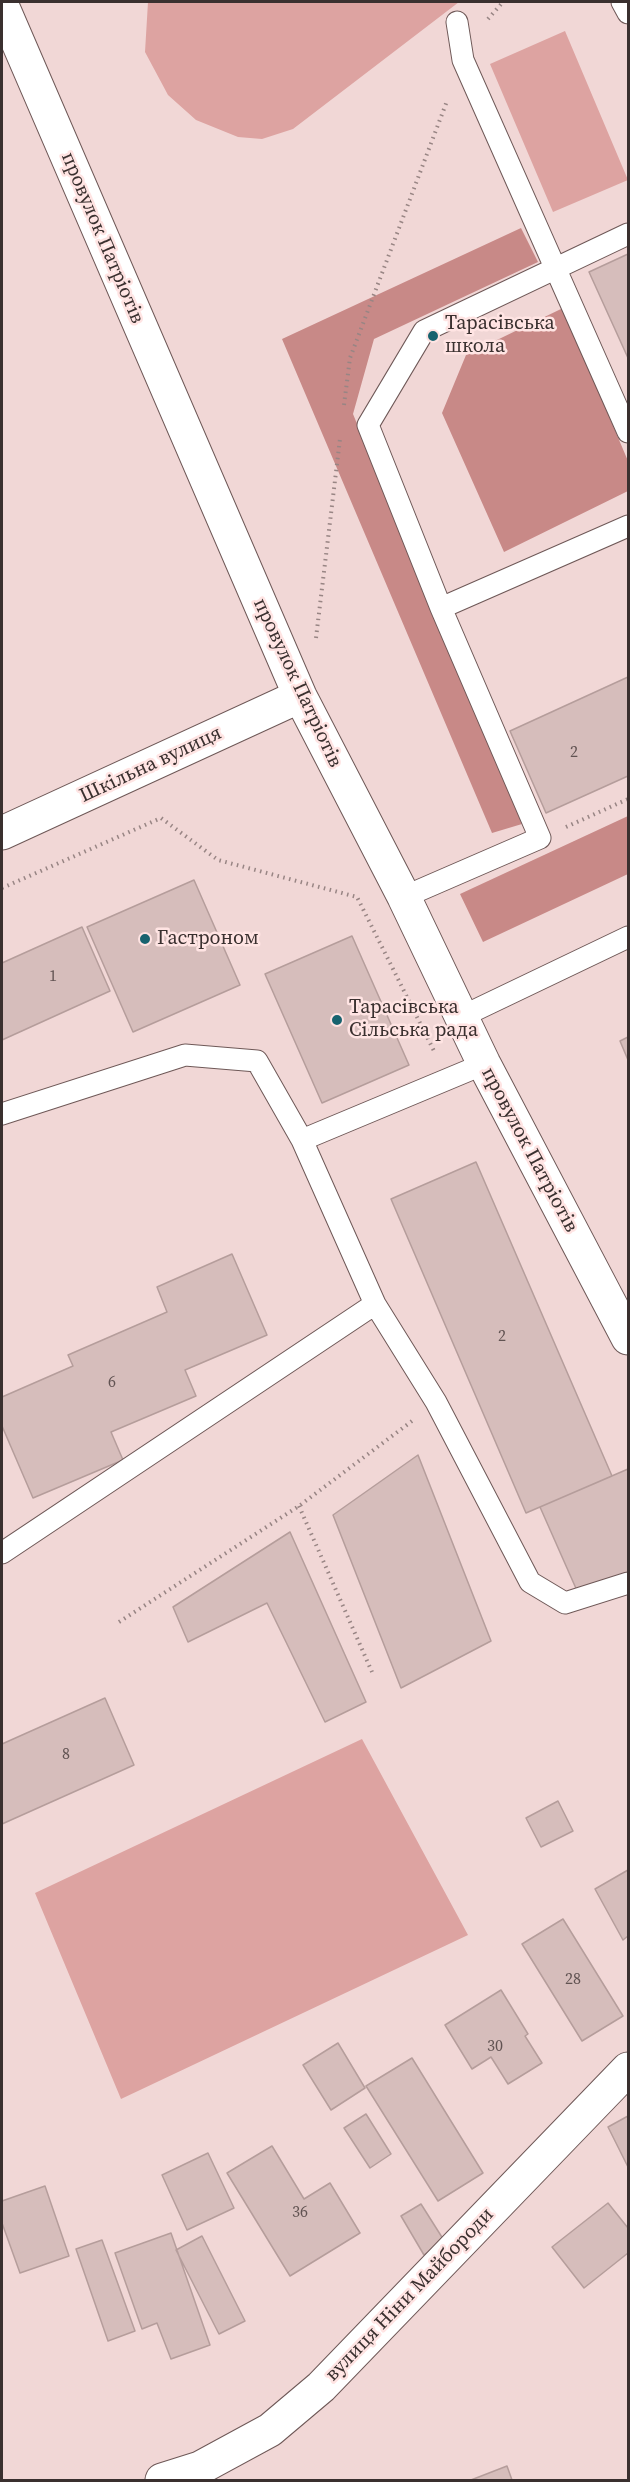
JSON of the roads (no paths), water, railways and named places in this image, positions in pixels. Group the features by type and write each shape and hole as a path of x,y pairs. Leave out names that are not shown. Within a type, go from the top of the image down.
{"street":[{"name":"провулок Патріотів","path":"5,7 300,696 404,897 463,1016 484,1065 628,1338"},
{"name":"Шкільна вулиця","path":"2,833 300,696"},
{"name":"вулиця Ніни Майбороди","path":"162,2481 207,2474 270,2430 321,2387 628,2068"}],"lane":[{"path":"622,2 628,13"},
{"path":"457,22 463,60 628,432"},
{"path":"404,897 540,838 441,608 368,425 424,331 628,234"},
{"path":"441,608 628,526"},
{"path":"463,1016 628,937"},
{"path":"2,1113 185,1055 257,1061 302,1140 375,1304 436,1402 530,1582 565,1603 628,1584"},
{"path":"302,1140 484,1065"},
{"path":"2,1553 375,1304"}],"place":[{"name":"Тарасівська школа","path":"433,336"},
{"name":"Гастроном","path":"145,939"},
{"name":"Тарасівська Сільська рада","path":"337,1020"}]}
